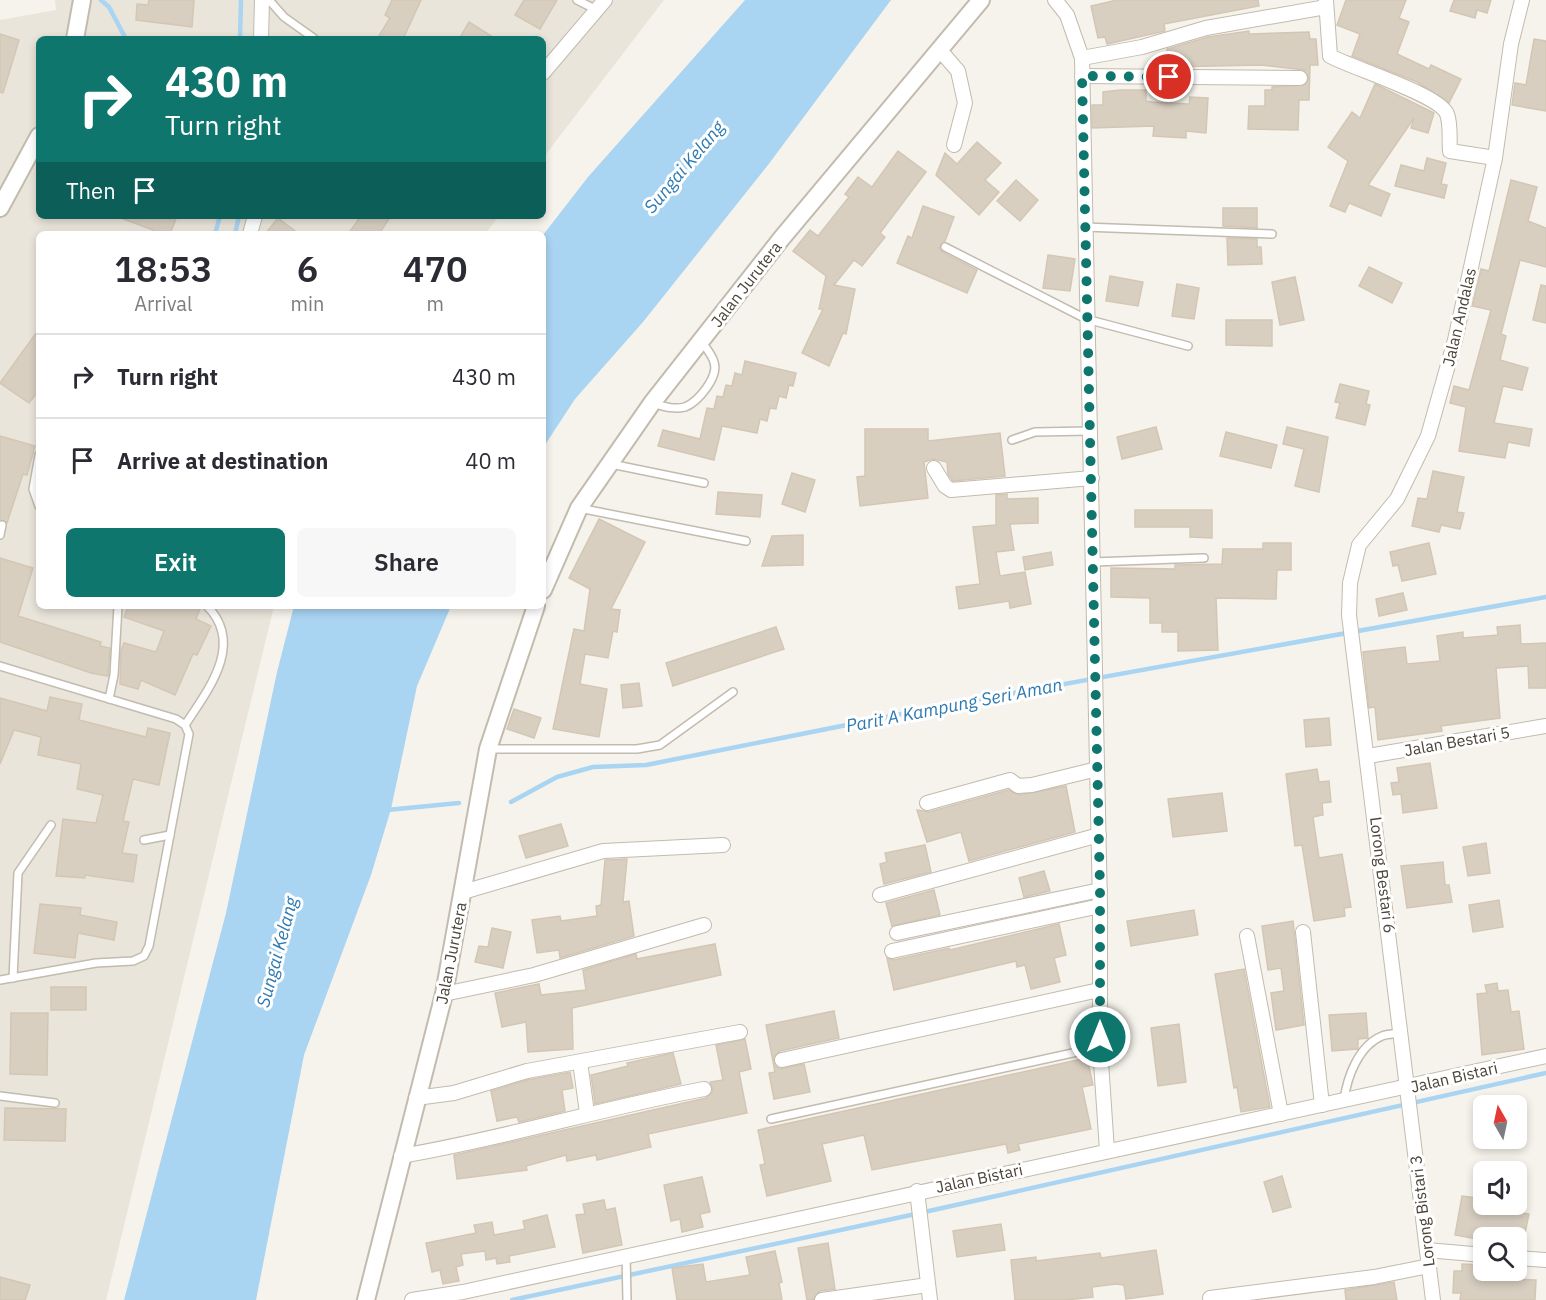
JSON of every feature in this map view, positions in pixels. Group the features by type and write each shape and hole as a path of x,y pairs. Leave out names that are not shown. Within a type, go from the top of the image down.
{"street":[{"path":"76,36 82,0"},
{"path":"261,36 262,0"},
{"name":"Jalan Jurutera","path":"546,583 579,508 608,463 652,403 781,239 981,0"},
{"path":"1055,0 1067,15 1082,58 1099,835 1100,1047 1107,1151"},
{"name":"Jalan Andalas","path":"1353,650 1349,615 1350,583 1359,545 1397,499 1428,436 1455,340 1496,158 1511,44 1522,0"},
{"path":"1082,58 1142,47 1206,28 1326,4 1330,56 1350,67 1418,92 1441,105 1447,114 1450,152 1496,158"},
{"path":"546,69 601,5"},
{"path":"939,49 958,71 965,103 954,145"},
{"path":"1082,76 1300,78"},
{"path":"0,208 35,157"},
{"path":"934,468 945,486 951,490 1092,478"},
{"name":"Jalan Jurutera","path":"369,1299 401,1156 444,994 488,749 535,609"},
{"name":"Lorong Bestari 6","path":"1353,650 1409,1094"},
{"name":"Jalan Bestari 5","path":"1368,756 1546,726"},
{"path":"927,803 1010,780 1018,786 1032,785 1097,769"},
{"path":"880,895 1099,835"},
{"path":"463,892 603,851 723,845"},
{"path":"897,933 1100,890"},
{"path":"892,951 1100,906"},
{"path":"444,994 534,975 704,925"},
{"path":"1303,932 1322,1105"},
{"path":"1247,936 1281,1114"},
{"path":"782,1060 1099,990"},
{"path":"416,1098 454,1093 527,1071 653,1046 740,1032"},
{"name":"Jalan Bistari","path":"412,1300 463,1296 1344,1100 1409,1094 1546,1056"},
{"path":"580,1062 587,1113"},
{"path":"401,1156 461,1146 587,1113 704,1089"},
{"name":"Lorong Bistari 3","path":"1409,1094 1432,1300"},
{"path":"917,1196 930,1300"},
{"path":"1427,1250 1473,1254"},
{"path":"1527,1259 1546,1260"},
{"path":"1210,1298 1374,1277 1429,1266"},
{"path":"822,1300 928,1285"}],"lane":[{"path":"269,0 284,17 311,36"},
{"path":"577,0 601,5"},
{"path":"1084,226 1198,229 1272,234"},
{"path":"945,247 1086,320 1188,345"},
{"path":"652,403 672,408 686,406 698,399 714,373 715,363 702,341"},
{"path":"1012,440 1035,432 1090,431"},
{"path":"608,463 704,483"},
{"path":"36,472 33,489 36,498"},
{"path":"579,508 746,542"},
{"path":"0,535 2,525"},
{"path":"1093,562 1204,558"},
{"path":"109,699 114,675 118,609"},
{"path":"185,725 217,676 223,646 220,624 209,609"},
{"path":"0,666 176,719 185,725 189,734 149,946 144,956 133,961 96,963 0,980"},
{"path":"488,749 627,749 660,745 733,692"},
{"path":"12,978 18,873 51,825"},
{"path":"144,840 170,835"},
{"path":"1344,1100 1346,1084 1359,1056 1381,1037 1402,1033"},
{"path":"771,1119 1100,1047"},
{"path":"0,1096 55,1103"},
{"path":"626,1261 627,1296"}],"shaded area":[{"path":"55,0 664,0 546,154 546,36 36,36 36,219 497,219 487,231 36,231 36,609 273,609 106,1300 0,1300 0,20 56,10"}],"water":[{"name":"Sungai Kelang","path":"745,0 891,0 768,165 643,322 575,399 546,443 546,231 588,177"},
{"name":"Sungai Kelang","path":"293,609 450,609 417,686 391,809 371,875 304,1055 256,1300 124,1300 226,913 277,672"}],"building":[{"path":"149,0 194,0 192,27 136,20 137,4 148,5"},
{"path":"392,0 421,0 404,36 379,36 390,18 385,15"},
{"path":"524,0 557,0 540,29 515,15"},
{"path":"1117,0 1258,0 1259,6 1164,24 1165,31 1107,44 1105,37 1098,38 1091,6"},
{"path":"1346,0 1406,0 1399,18 1409,22 1397,54 1429,69 1431,65 1461,79 1449,103 1417,82 1352,56 1360,34 1337,25"},
{"path":"1454,0 1491,0 1487,13 1477,10 1475,18 1450,11"},
{"path":"469,22 491,36 461,36"},
{"path":"1249,31 1249,34 1309,32 1310,39 1316,39 1318,65 1310,65 1309,100 1299,100 1298,130 1248,129 1249,106 1265,106 1265,90 1272,90 1272,87 1305,85 1309,78 1304,70 1261,65 1167,67 1167,49 1208,37"},
{"path":"0,34 19,40 3,93 0,92"},
{"path":"1534,39 1546,41 1546,111 1512,105 1515,83 1526,85"},
{"path":"1375,84 1434,113 1428,133 1411,128 1414,118 1368,185 1390,194 1381,216 1349,203 1345,212 1330,206 1348,161 1328,147 1352,112 1360,118"},
{"path":"1146,90 1146,101 1152,102 1189,104 1190,97 1208,98 1206,133 1186,131 1186,138 1153,136 1154,126 1092,128 1092,105 1103,105 1103,92"},
{"path":"977,142 1001,163 985,180 999,192 979,215 936,175 945,153 957,164"},
{"path":"898,151 926,172 880,233 885,237 862,266 854,260 834,285 855,289 846,334 843,333 829,366 802,353 823,309 819,309 826,276 793,251 810,230 818,236 849,197 845,194 858,177 872,187"},
{"path":"1427,158 1446,163 1441,184 1447,185 1444,198 1395,186 1401,165 1424,171"},
{"path":"1016,180 1038,200 1020,221 997,201"},
{"path":"1511,180 1537,187 1528,221 1546,228 1546,267 1520,260 1501,334 1506,336 1500,360 1528,368 1522,390 1503,386 1494,423 1532,429 1529,446 1508,442 1505,458 1459,451 1466,407 1450,403 1454,386 1469,390 1491,310 1472,306 1481,269 1489,271"},
{"path":"923,206 954,217 945,241 939,248 942,252 977,270 967,293 897,263 908,236 912,238"},
{"path":"1223,208 1257,208 1257,228 1223,226"},
{"path":"123,219 176,219 171,231 153,230"},
{"path":"279,219 295,231 267,231"},
{"path":"359,219 389,219 381,231 350,231"},
{"path":"1227,238 1257,239 1257,247 1261,247 1262,264 1228,265"},
{"path":"1048,255 1075,259 1070,291 1043,288"},
{"path":"1369,267 1402,283 1392,303 1359,286"},
{"path":"1110,276 1143,282 1138,306 1106,301"},
{"path":"1295,277 1304,320 1280,325 1272,282"},
{"path":"1177,284 1199,288 1194,319 1172,316"},
{"path":"1541,285 1546,286 1546,323 1533,320"},
{"path":"1226,320 1272,320 1272,346 1226,345"},
{"path":"36,333 36,394 29,403 0,383"},
{"path":"745,361 796,373 793,386 789,385 786,398 779,396 776,409 770,408 767,421 760,419 757,433 722,426 714,460 658,446 663,430 700,439 707,408 714,409 717,396 723,397 726,385 732,386 735,373 742,375"},
{"path":"1340,384 1369,391 1366,404 1370,405 1365,425 1336,418 1340,403 1335,402"},
{"path":"1156,427 1162,449 1122,459 1117,437"},
{"path":"1287,427 1328,437 1319,492 1295,486 1304,449 1283,444"},
{"path":"865,429 928,429 928,441 1000,433 1005,476 953,481 948,474 947,462 933,459 924,462 928,498 860,506 857,477 865,476"},
{"path":"1226,432 1277,445 1271,468 1220,456"},
{"path":"0,436 35,446 27,475 23,474 7,523 0,520"},
{"path":"1433,471 1464,477 1457,512 1464,513 1460,529 1441,525 1439,532 1412,526 1418,498 1427,499"},
{"path":"792,473 815,480 805,512 782,504"},
{"path":"718,492 762,495 760,517 716,514"},
{"path":"1007,494 1007,499 1038,498 1038,523 1010,524 1014,550 996,552 1000,576 1025,572 1031,604 1010,608 1009,601 959,609 956,587 980,584 973,527 996,525 996,495"},
{"path":"1135,510 1212,510 1212,538 1190,537 1190,527 1135,527"},
{"path":"599,519 645,542 611,609 620,610 617,632 613,631 608,658 585,654 580,684 607,689 599,737 553,729 574,629 584,631 590,589 569,578"},
{"path":"803,535 803,565 762,566 772,536"},
{"path":"1263,543 1291,543 1291,570 1277,570 1276,599 1216,598 1218,650 1178,651 1178,632 1162,632 1162,623 1150,623 1150,598 1111,597 1111,568 1175,569 1175,565 1222,564 1223,549 1263,549"},
{"path":"1429,543 1436,574 1402,581 1398,565 1393,566 1390,552"},
{"path":"1051,552 1053,565 1025,570 1023,557"},
{"path":"0,558 33,568 18,616 101,642 100,646 110,648 108,676 91,673 0,642"},
{"path":"1403,593 1407,610 1379,616 1376,599"},
{"path":"127,609 200,609 196,619 211,626 197,655 193,654 175,695 141,680 138,689 120,684 121,651 124,643 156,652 164,631 124,617"},
{"path":"1520,625 1521,644 1546,643 1546,688 1529,688 1528,666 1496,668 1500,718 1441,726 1442,731 1378,740 1375,707 1369,708 1363,652 1405,647 1407,664 1440,661 1437,636 1463,632 1463,638 1498,635 1497,627"},
{"path":"776,627 784,649 673,686 666,663"},
{"path":"639,683 642,706 623,708 621,685"},
{"path":"50,697 82,704 79,720 146,737 148,728 170,733 159,785 133,779 123,821 129,822 122,853 137,855 133,882 85,875 85,878 56,876 63,819 96,823 103,795 77,789 81,764 38,755 41,737 14,730 0,764 0,698 47,711"},
{"path":"514,709 541,718 534,738 507,729"},
{"path":"1329,718 1331,745 1306,747 1304,720"},
{"path":"1430,763 1437,808 1403,813 1401,794 1393,795 1391,783 1399,782 1397,768"},
{"path":"1317,769 1319,782 1329,781 1331,802 1322,803 1323,815 1313,817 1319,858 1342,854 1351,907 1344,908 1345,916 1314,921 1302,845 1295,846 1286,774"},
{"path":"1066,786 1075,832 969,861 961,832 927,842 917,810 929,812 1008,790 1019,795"},
{"path":"1222,793 1227,831 1173,837 1168,799"},
{"path":"561,824 568,846 526,858 519,836"},
{"path":"1486,843 1490,873 1468,876 1463,847"},
{"path":"925,845 931,872 884,884 880,864 887,862 885,853"},
{"path":"627,859 623,902 629,901 634,936 560,958 559,950 537,953 532,920 560,916 561,921 597,916 596,906 601,905 605,860"},
{"path":"1443,862 1445,885 1449,885 1452,902 1407,908 1401,866"},
{"path":"1044,871 1050,891 1024,897 1019,878"},
{"path":"934,890 940,915 892,926 886,903"},
{"path":"1499,900 1503,927 1473,932 1469,905"},
{"path":"40,904 81,908 80,915 117,922 114,940 78,933 75,958 34,953"},
{"path":"1194,910 1198,935 1131,946 1127,921"},
{"path":"1293,921 1304,1025 1276,1030 1271,993 1284,991 1281,968 1268,970 1262,926"},
{"path":"1059,924 1066,955 1054,958 1060,982 1031,989 1025,965 1017,967 1016,961 894,990 887,958 894,960 949,948 950,950"},
{"path":"492,928 511,932 503,968 475,962 479,946 488,947"},
{"path":"715,944 721,975 572,1008 573,1049 528,1052 526,1022 502,1027 495,993 539,984 541,995 586,990 583,970 636,954 637,959"},
{"path":"1244,969 1270,1107 1241,1112 1237,1087 1234,1088 1215,974"},
{"path":"1497,983 1498,991 1508,990 1511,1012 1519,1011 1524,1049 1482,1055 1477,994 1487,993 1485,985"},
{"path":"51,987 86,987 86,1010 51,1010"},
{"path":"834,1011 839,1038 780,1051 773,1058 775,1066 780,1069 804,1064 810,1092 774,1099 769,1073 775,1072 766,1025"},
{"path":"11,1013 48,1013 47,1075 10,1074"},
{"path":"1366,1013 1368,1038 1358,1039 1358,1049 1332,1051 1329,1015"},
{"path":"1179,1024 1186,1082 1158,1086 1151,1028"},
{"path":"745,1039 751,1069 739,1072 747,1113 648,1134 651,1147 597,1160 596,1155 567,1161 566,1155 526,1166 527,1170 457,1179 454,1155 706,1098 713,1091 710,1082 723,1080 716,1045"},
{"path":"673,1053 681,1084 595,1104 591,1075 628,1066 627,1063"},
{"path":"1087,1058 1093,1085 1082,1087 1091,1129 1018,1144 1020,1150 1008,1153 1006,1144 872,1170 864,1135 822,1144 831,1181 767,1196 760,1165 765,1164 758,1130"},
{"path":"570,1072 573,1088 562,1090 565,1111 519,1122 517,1117 497,1121 491,1091 527,1080"},
{"path":"5,1108 66,1109 65,1141 4,1140"},
{"path":"1282,1176 1291,1207 1273,1212 1264,1182"},
{"path":"702,1177 710,1212 700,1214 703,1227 682,1232 680,1219 671,1221 664,1185"},
{"path":"1462,1196 1473,1198 1473,1215 1529,1214 1526,1227 1473,1227 1473,1238 1455,1235"},
{"path":"604,1200 606,1210 615,1208 622,1245 583,1253 576,1215 585,1214 583,1204"},
{"path":"547,1215 555,1247 509,1256 510,1262 497,1264 496,1258 486,1260 485,1251 461,1254 463,1265 456,1267 459,1281 443,1284 440,1270 432,1272 426,1243 476,1233 474,1225 492,1222 494,1235 525,1229 523,1221"},
{"path":"1001,1224 1005,1250 957,1257 953,1231"},
{"path":"828,1243 835,1289 820,1291 813,1300 807,1300 798,1248"},
{"path":"1156,1250 1163,1294 1126,1299 1124,1285 1116,1284 1092,1287 1093,1297 1066,1300 1015,1300 1011,1260 1036,1257 1036,1261 1100,1253 1101,1258"},
{"path":"775,1251 782,1282 779,1283 782,1300 677,1300 672,1268 703,1264 706,1282 750,1275 746,1257"},
{"path":"1462,1264 1473,1265 1473,1281 1536,1280 1535,1300 1460,1300 1461,1293 1453,1293 1454,1271 1462,1271"},
{"path":"0,1277 30,1285 25,1300 0,1300"},
{"path":"1394,1282 1397,1300 1346,1300 1345,1290"}],"waterway":[{"path":"101,0 109,7 124,36"},
{"path":"240,36 241,0"},
{"path":"216,231 219,219"},
{"path":"236,231 238,219"},
{"name":"Parit A Kampung Seri Aman","path":"511,802 557,777 593,767 646,765 937,707 1546,597"},
{"name":"Parit A Kampung Seri Aman","path":"387,810 459,803"},
{"path":"512,1300 911,1215 1546,1073"}],"route":[{"path":"1100,1037 1100,890 1082,76 1169,77"}]}
